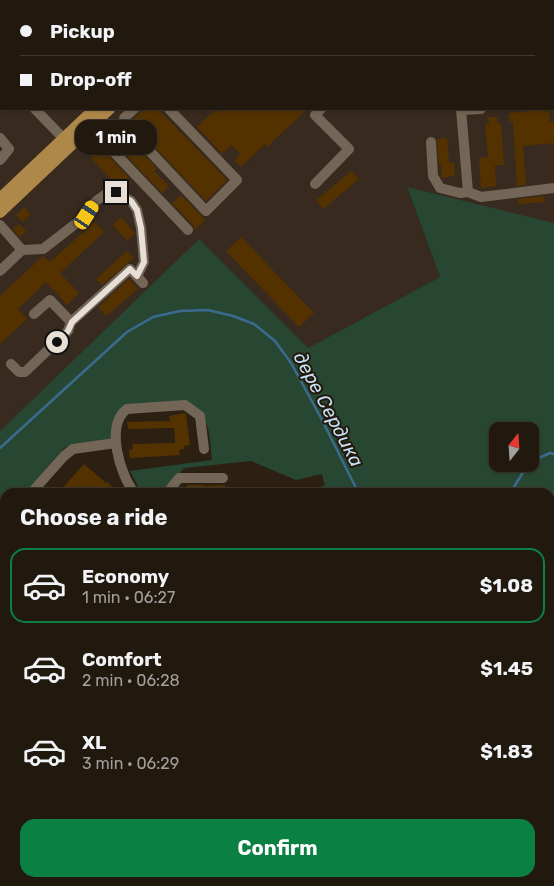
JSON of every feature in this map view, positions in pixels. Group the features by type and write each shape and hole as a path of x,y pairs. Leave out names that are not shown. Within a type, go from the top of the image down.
{"main road":[{"path":"0,199 94,110"},
{"path":"0,212 108,110"}],"street":[{"path":"36,110 64,139"},
{"path":"133,110 124,118 126,126 206,211 237,180 170,110"},
{"path":"315,184 349,149 314,115 320,110"},
{"path":"461,110 468,192"},
{"path":"90,127 188,230"},
{"path":"0,138 10,149 0,160"},
{"path":"431,142 433,176 440,188 460,193 468,192 481,197 554,188"},
{"path":"0,271 22,250 44,249 87,215 96,200 106,194 116,192 131,201 137,210 141,228 144,262 140,279 130,269 72,322 68,331 25,372 19,372 11,364"},
{"path":"0,225 22,250"},
{"path":"34,314 50,300 72,322"},
{"path":"129,488 115,435 122,413 127,409 185,405 200,416 204,449"},
{"path":"36,488 64,456 74,449 116,443"},
{"path":"171,488 179,478 223,478"}],"path":[{"path":"108,129 114,123"}],"shaded area":[{"path":"0,110 554,110 554,223 407,188 440,277 308,348 199,239 0,431"}],"green space":[{"path":"407,187 554,223 554,488 318,488 325,485 322,474 296,480 251,461 184,468 166,488 139,488 130,471 212,460 209,433 202,414 197,409 124,408 112,439 71,445 64,448 29,488 0,488 0,431 199,239 308,348 440,277"}],"building":[{"path":"141,110 159,110 227,180 206,201 132,123 132,120"},
{"path":"215,110 219,112 221,110 306,110 267,147 265,144 241,167 234,160 240,154 232,145 222,154 197,127"},
{"path":"549,110 550,122 554,122 554,143 523,146 526,185 517,186 513,122 510,122 509,113"},
{"path":"488,117 497,117 497,123 501,123 504,165 495,165 496,186 481,188 479,158 488,157 485,124 489,124"},
{"path":"117,128 157,169 154,171 169,186 162,193 108,136"},
{"path":"447,138 449,163 454,162 455,176 442,178 437,139"},
{"path":"101,148 130,179 121,187 91,158"},
{"path":"352,171 359,179 323,209 316,200"},
{"path":"181,195 205,220 195,230 193,225 172,203"},
{"path":"544,196 545,202 519,204 518,199"},
{"path":"24,207 31,214 22,222 16,215"},
{"path":"121,217 135,234 127,241 113,225"},
{"path":"95,222 104,232 60,273 79,293 67,305 46,282 18,309 27,319 0,344 0,296 43,256 50,262"},
{"path":"19,224 26,231 20,237 13,229"},
{"path":"241,237 314,313 299,327 226,251"},
{"path":"127,251 134,258 102,285 96,279"},
{"path":"129,279 138,289 106,316 98,307"},
{"path":"185,413 190,445 184,446 184,449 179,450 180,455 130,458 129,450 133,449 132,444 175,443 174,428 128,429 127,422 170,421 169,416"},
{"path":"84,464 112,486 110,488 63,488"},
{"path":"187,485 225,485 225,487 229,486 229,488 187,488"}],"waterway":[{"name":"дере Сердика","path":"0,448 127,332 153,317 180,311 208,310 233,316 254,324 275,341 291,363 356,488"},
{"path":"539,458 550,453 554,454"},
{"path":"513,488 523,472"}],"route":[{"path":"57,342 68,331 72,322 130,269 137,276 144,262 141,228 137,210 131,201 116,192"}]}
